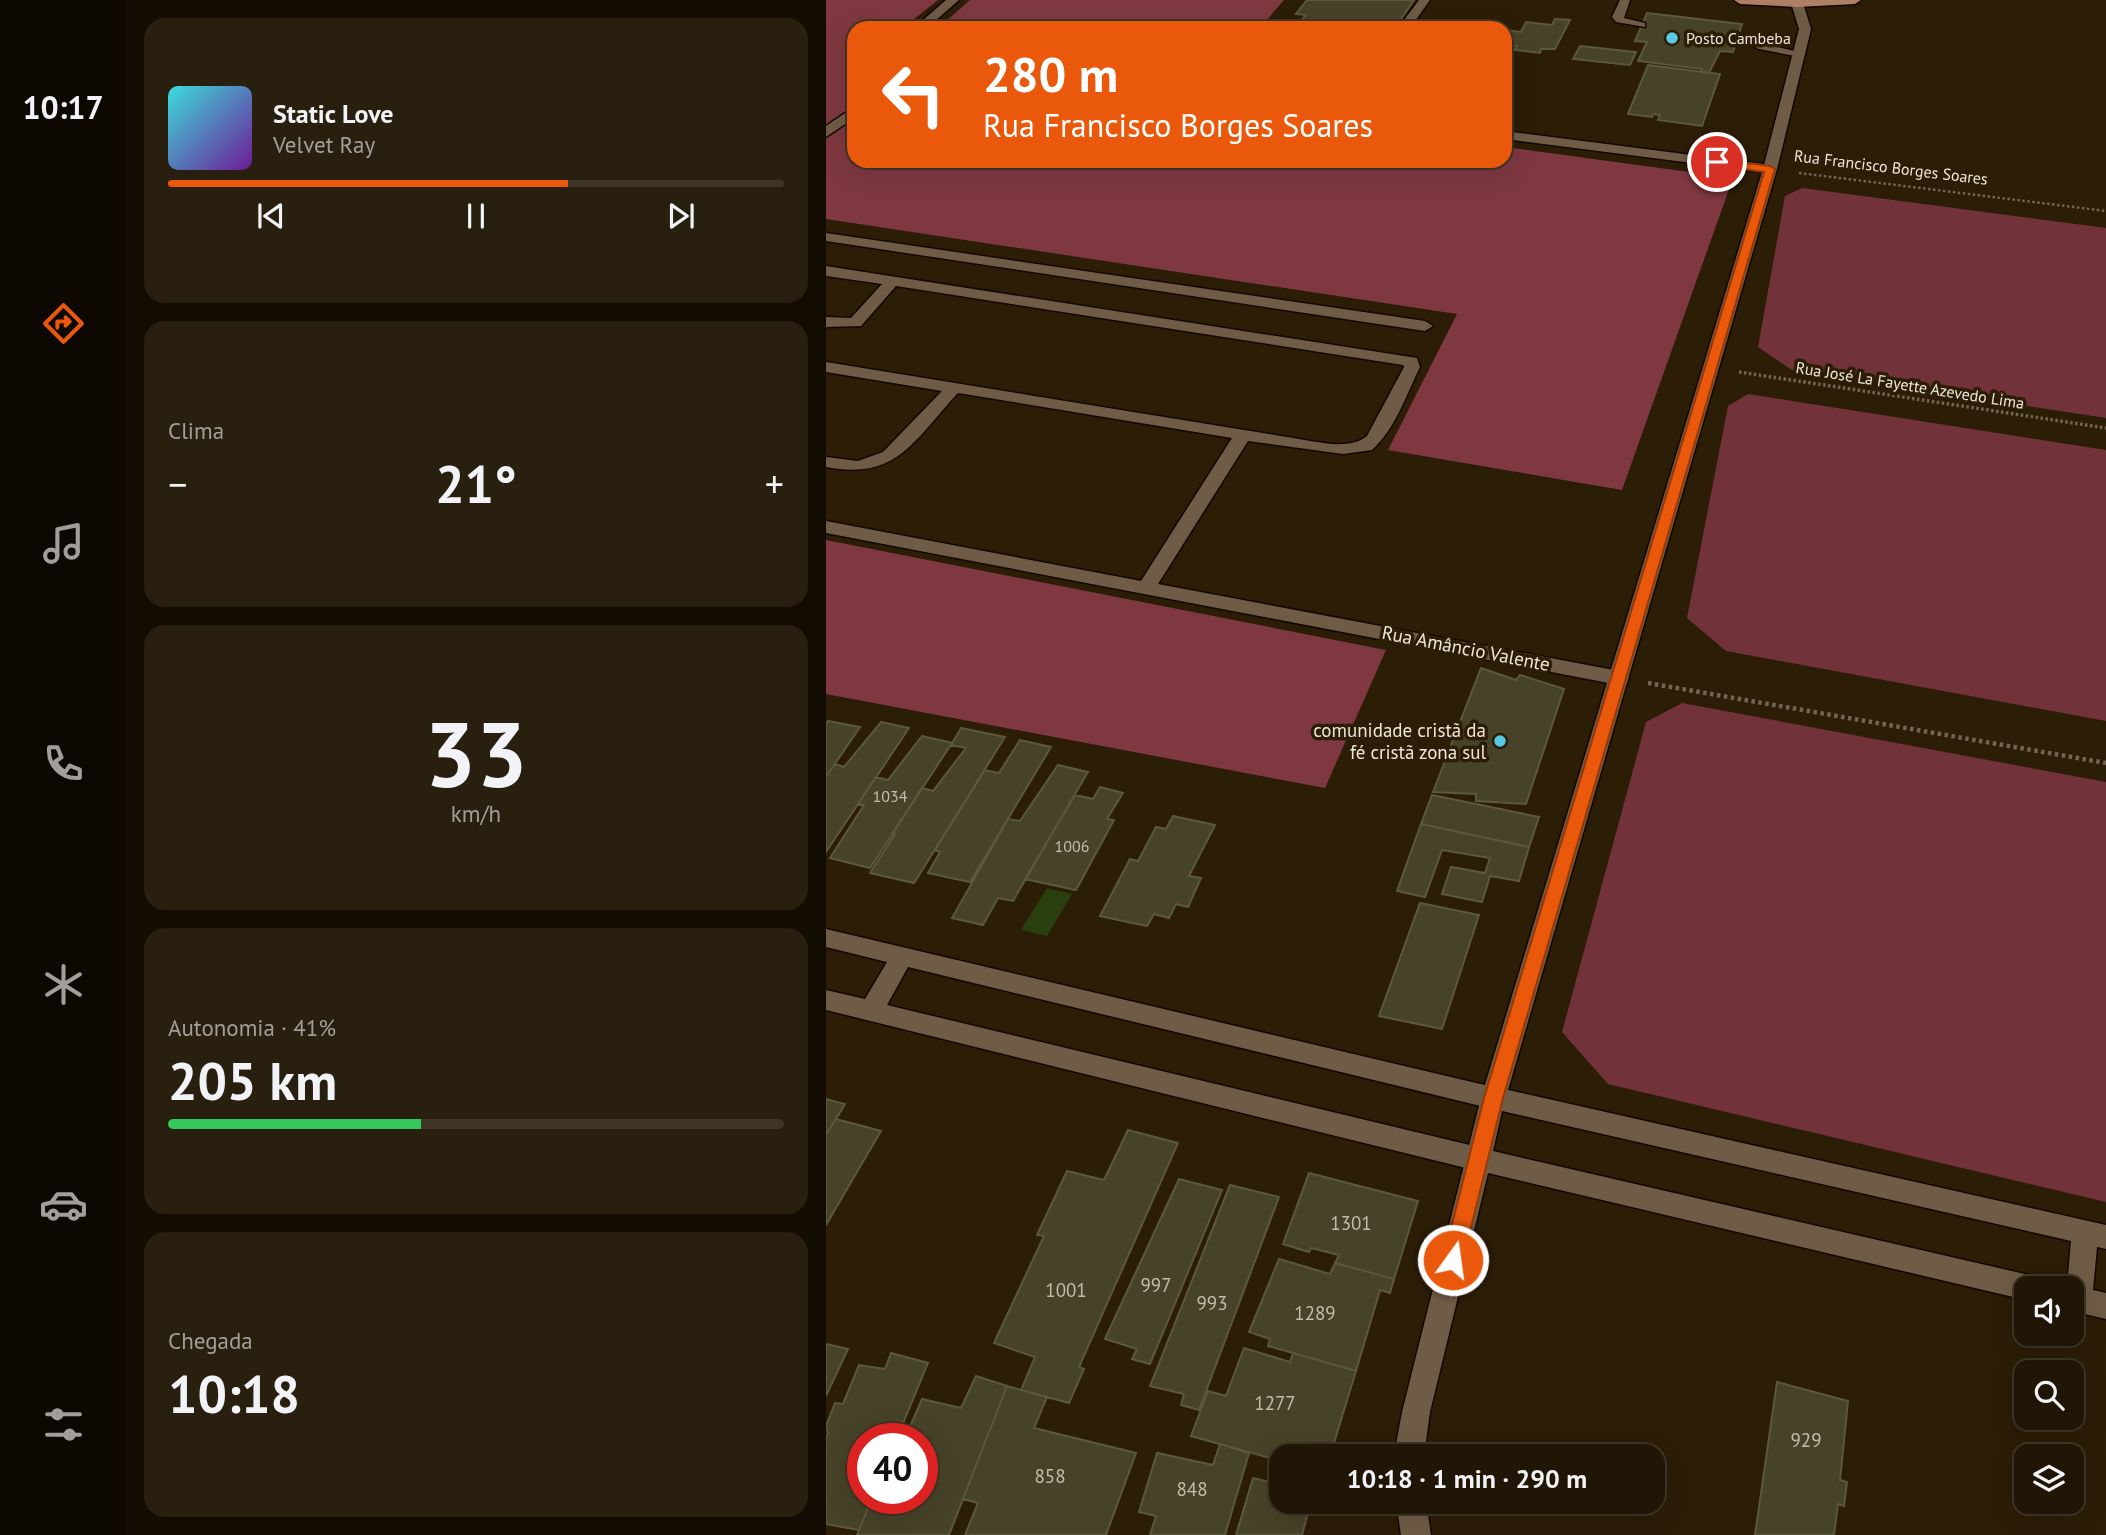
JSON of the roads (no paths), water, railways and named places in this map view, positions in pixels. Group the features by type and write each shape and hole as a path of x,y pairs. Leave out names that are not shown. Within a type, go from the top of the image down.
{"main road":[{"path":"1740,0 1855,0"}],"street":[{"path":"928,21 953,0"},
{"path":"1411,1444 1416,1412 1493,1098 1770,169 1804,29 1803,17 1796,2"},
{"path":"826,133 847,116"},
{"name":"Rua Francisco Borges Soares","path":"1512,136 1770,169"},
{"path":"826,237 1425,326"},
{"path":"826,271 1411,361 1412,367 1375,436 1364,447 1346,449 1243,435 826,367"},
{"path":"826,322 855,323 892,281"},
{"path":"826,462 861,468 876,464 889,456 953,389"},
{"path":"1146,587 1243,435"},
{"name":"Rua Amâncio Valente","path":"826,527 1619,678"},
{"path":"826,938 1493,1098 2096,1234 2082,1276"},
{"path":"871,1011 902,957"},
{"path":"826,1000 1478,1159 2014,1284"},
{"path":"2084,1301 2106,1306"},
{"path":"1413,1514 1416,1535"}],"lane":[{"path":"1409,21 1425,0"},
{"path":"1625,0 1618,17 1620,20 1642,25"},
{"path":"1738,37 1763,47 1800,54"}],"place":[{"name":"Posto Cambeba","path":"1672,38"},
{"name":"comunidade cristã da fé cristã zona sul","path":"1500,741"}]}
